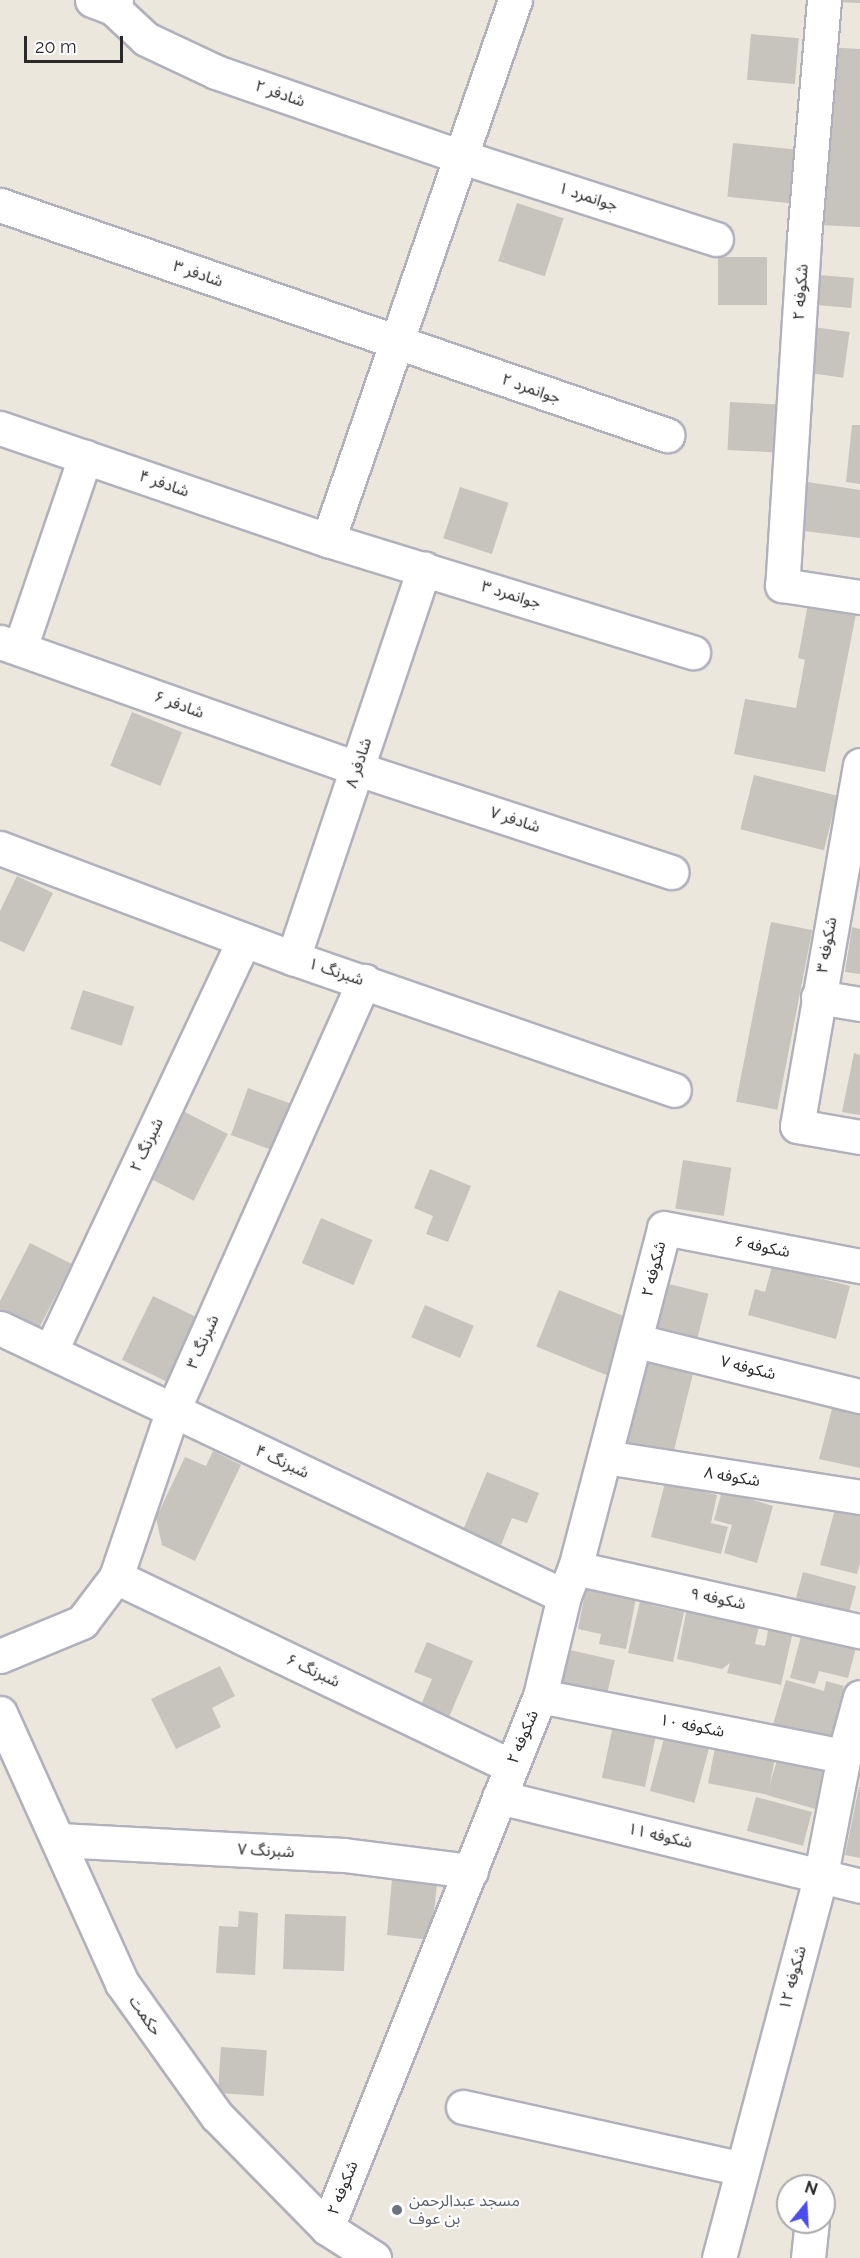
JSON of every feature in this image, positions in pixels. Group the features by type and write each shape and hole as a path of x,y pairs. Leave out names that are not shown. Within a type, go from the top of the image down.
{"street":[{"path":"328,540 459,156 515,0"},
{"name":"شکوفه ۲","path":"824,0 804,240 782,585 860,597"},
{"name":"شادفر ۲","path":"107,3 146,39 216,72 459,156"},
{"name":"جوانمرد ۱","path":"459,156 716,239"},
{"name":"شادفر ۳","path":"0,205 396,342"},
{"name":"جوانمرد ۲","path":"396,342 667,435"},
{"name":"شادفر ۴","path":"0,428 328,540"},
{"path":"10,645 85,457"},
{"name":"جوانمرد ۳","path":"328,540 693,652"},
{"name":"شادفر ۸","path":"293,958 424,568"},
{"name":"شادفر ۶","path":"10,645 358,769"},
{"name":"شکوفه ۳","path":"860,765 797,1126 860,1137"},
{"name":"شادفر ۷","path":"358,769 671,872"},
{"name":"شبرنگ ۱","path":"0,848 293,958 674,1090"},
{"name":"شبرنگ ۲","path":"51,1350 244,940"},
{"name":"شبرنگ ۳","path":"0,1656 82,1622 116,1577 173,1410 364,981"},
{"path":"818,997 860,1004"},
{"name":"شکوفه ۲","path":"327,2228 540,1696 637,1341 664,1228"},
{"name":"شکوفه ۶","path":"664,1228 860,1266"},
{"name":"شبرنگ ۴","path":"0,1328 51,1350 173,1410 570,1582"},
{"name":"شکوفه ۷","path":"637,1341 860,1396"},
{"name":"شکوفه ۸","path":"605,1457 860,1497"},
{"name":"شبرنگ ۶","path":"116,1577 511,1766"},
{"name":"شکوفه ۹","path":"570,1582 860,1631"},
{"name":"شکوفه ۱۰","path":"540,1696 844,1756"},
{"name":"شکوفه ۱۲","path":"719,2258 821,1874 844,1756 860,1697"},
{"name":"حکمت","path":"0,1713 122,1983 217,2116 327,2228 374,2258"},
{"name":"شکوفه ۱۱","path":"499,1797 821,1874 860,1886"},
{"name":"شبرنگ ۷","path":"59,1840 344,1855 471,1871"},
{"path":"463,2107 742,2169"},
{"path":"808,2258 811,2234"}],"building":[{"path":"834,0 860,0 860,3 834,2"},
{"path":"751,34 799,38 795,84 747,80"},
{"path":"827,47 860,49 860,227 819,225"},
{"path":"733,143 798,150 792,203 727,197"},
{"path":"517,203 564,218 545,276 498,261"},
{"path":"718,257 767,257 767,305 718,305"},
{"path":"808,274 854,278 851,308 805,304"},
{"path":"806,326 850,332 843,378 800,372"},
{"path":"730,402 780,405 777,453 727,450"},
{"path":"852,425 860,425 860,484 846,482"},
{"path":"801,481 860,490 860,538 796,530"},
{"path":"460,487 509,503 492,554 443,538"},
{"path":"808,604 856,614 825,772 734,754 745,699 796,708 805,660 798,658"},
{"path":"132,712 182,732 160,786 110,766"},
{"path":"754,775 837,796 824,850 740,829"},
{"path":"17,876 53,893 24,952 0,941 0,911"},
{"path":"771,922 812,930 777,1110 736,1102"},
{"path":"852,927 860,929 860,974 845,972"},
{"path":"83,990 134,1007 122,1046 70,1029"},
{"path":"854,1053 860,1055 860,1115 842,1112"},
{"path":"248,1088 299,1106 282,1153 231,1135"},
{"path":"177,1108 228,1134 194,1201 143,1175"},
{"path":"683,1160 731,1168 724,1216 675,1208"},
{"path":"430,1169 471,1186 448,1242 426,1234 433,1216 414,1208"},
{"path":"321,1218 373,1240 353,1285 302,1263"},
{"path":"30,1243 72,1264 37,1332 0,1313 0,1301"},
{"path":"772,1266 850,1286 836,1339 748,1315 755,1289 765,1292"},
{"path":"657,1281 708,1294 697,1340 645,1328"},
{"path":"559,1290 638,1322 615,1378 536,1347"},
{"path":"153,1296 199,1318 168,1382 122,1360"},
{"path":"425,1305 474,1326 460,1358 411,1337"},
{"path":"644,1343 697,1356 671,1463 617,1450"},
{"path":"833,1405 860,1412 860,1468 819,1459"},
{"path":"213,1451 241,1465 195,1561 162,1545 156,1518 185,1457 206,1466"},
{"path":"487,1472 539,1493 527,1523 512,1518 501,1545 463,1530"},
{"path":"665,1483 717,1495 711,1523 728,1527 721,1554 651,1537"},
{"path":"722,1491 773,1506 757,1563 724,1553 732,1525 714,1520"},
{"path":"838,1498 860,1510 860,1563 857,1574 820,1565"},
{"path":"803,1572 856,1586 846,1625 793,1611"},
{"path":"587,1583 637,1593 626,1649 599,1644 601,1634 578,1629"},
{"path":"643,1588 654,1591 651,1605 684,1612 673,1662 628,1653"},
{"path":"687,1608 739,1619 739,1625 741,1614 748,1615 746,1623 759,1626 755,1644 765,1646 770,1621 794,1627 781,1685 727,1673 730,1663 722,1669 677,1659"},
{"path":"805,1621 858,1640 848,1678 819,1671 815,1684 790,1678"},
{"path":"427,1642 473,1661 449,1717 421,1705 432,1679 414,1672"},
{"path":"570,1650 615,1660 606,1698 561,1688"},
{"path":"220,1666 235,1696 212,1708 221,1727 176,1749 151,1699"},
{"path":"786,1680 824,1691 826,1681 844,1686 831,1736 817,1732 814,1739 772,1728"},
{"path":"614,1721 657,1730 645,1787 602,1778"},
{"path":"666,1731 710,1743 694,1803 650,1791"},
{"path":"717,1737 777,1749 768,1795 708,1783"},
{"path":"781,1746 832,1761 818,1810 767,1795"},
{"path":"860,1787 860,1858 845,1855"},
{"path":"756,1797 812,1812 803,1846 747,1831"},
{"path":"393,1868 413,1870 415,1881 437,1884 431,1940 387,1935"},
{"path":"239,1911 258,1913 255,1975 216,1973 219,1926 238,1927"},
{"path":"285,1914 346,1916 344,1971 283,1969"},
{"path":"221,2047 267,2050 264,2096 218,2093"}],"place":[{"name":"مسجد عبدالرحمن بن عوف","path":"397,2210"}]}
